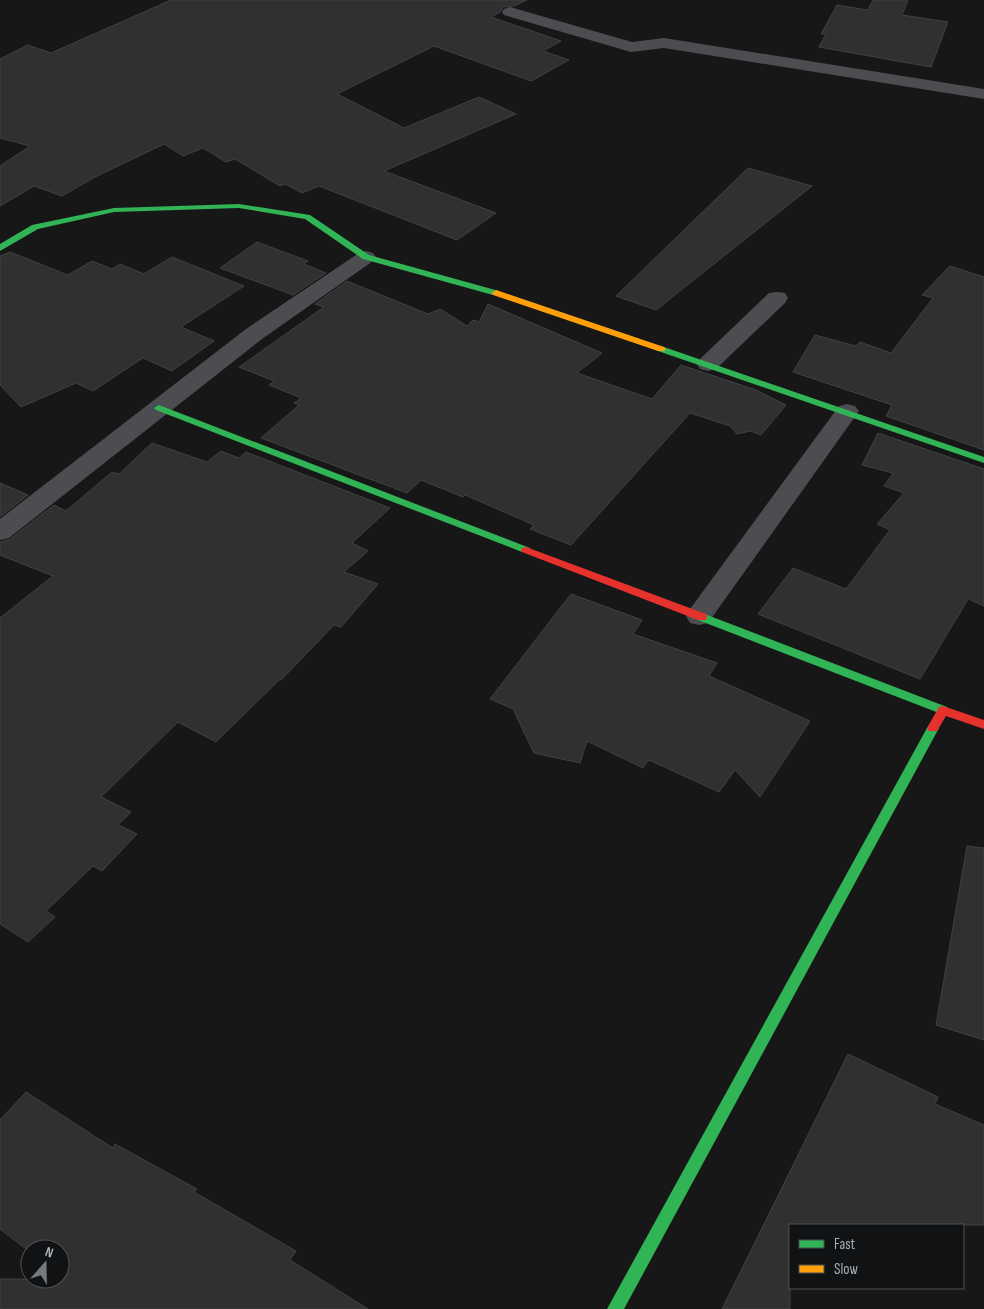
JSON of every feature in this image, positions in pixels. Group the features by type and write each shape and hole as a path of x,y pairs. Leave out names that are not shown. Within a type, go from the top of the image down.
{"street":[{"path":"510,12 631,47 664,43 984,94"},
{"path":"0,248 35,227 114,210 239,206 307,217 366,257 516,298 984,460"},
{"path":"0,532 254,334 366,257"},
{"path":"708,364 777,298"},
{"path":"159,408 984,725"},
{"path":"699,616 846,411"},
{"path":"616,1309 943,710"}],"building":[{"path":"171,0 527,0 514,6 503,7 500,12 491,17 561,41 543,51 569,60 531,81 434,46 337,94 404,128 479,97 516,114 384,171 496,213 457,240 319,186 302,193 285,184 280,186 235,159 226,162 203,148 183,156 164,144 95,177 62,196 34,186 0,206 0,166 30,146 0,138 0,59 28,45 51,53"},
{"path":"873,0 908,0 902,15 948,22 931,67 819,47 826,34 821,34 837,5 868,10"},
{"path":"748,168 812,186 656,310 616,296"},
{"path":"257,242 308,261 304,264 326,273 293,295 220,268"},
{"path":"10,252 68,275 92,261 112,269 120,264 144,274 172,257 244,286 181,327 214,341 172,371 143,358 93,391 76,383 21,407 0,385 0,256"},
{"path":"950,266 984,277 984,450 886,416 892,405 793,372 815,335 856,346 860,342 891,353 933,298 922,295"},
{"path":"347,281 428,314 440,309 467,326 473,320 479,322 488,304 602,353 577,373 652,399 681,365 756,390 786,405 761,435 751,431 737,434 730,426 690,413 571,545 530,529 534,525 465,495 463,497 421,480 407,493 261,438 299,405 294,403 301,398 269,385 274,381 239,367 324,307 315,304"},
{"path":"878,433 984,469 984,606 968,599 920,679 758,614 793,568 846,589 890,530 877,524 904,493 884,486 893,473 862,465"},
{"path":"152,443 207,462 221,451 239,458 246,452 390,508 352,543 368,551 344,572 378,584 341,627 334,625 281,680 216,742 178,722 101,797 131,812 118,825 137,834 102,871 93,866 46,911 55,917 28,942 0,924 0,618 53,576 0,555 0,542 10,539 54,505 66,511 112,472 119,474"},
{"path":"0,483 28,495 0,517"},
{"path":"571,594 642,620 633,634 717,663 709,676 810,721 760,797 735,770 719,792 649,760 643,768 587,741 580,763 534,753 513,709 490,699"},
{"path":"967,846 984,848 984,1040 936,1025"},
{"path":"848,1054 938,1097 935,1104 984,1125 984,1225 789,1224 790,1309 722,1309"},
{"path":"26,1092 113,1148 115,1144 197,1189 194,1192 296,1251 290,1260 368,1309 0,1309 0,1279 20,1279 20,1289 70,1289 70,1239 20,1239 20,1244 0,1229 0,1120"}],"traffic: fast":[{"path":"0,248 35,227 114,210 239,206 307,217 366,257 496,293"},
{"path":"661,349 984,460"},
{"path":"159,408 526,550"},
{"path":"702,617 943,710"},
{"path":"615,1309 933,728"}],"traffic: slow":[{"path":"496,293 661,349"}],"traffic: jam":[{"path":"526,550 702,617"},
{"path":"933,728 943,710 984,725"}]}
